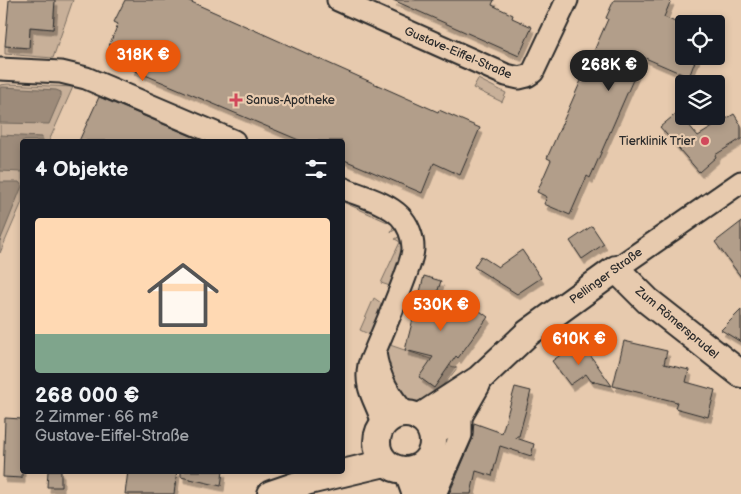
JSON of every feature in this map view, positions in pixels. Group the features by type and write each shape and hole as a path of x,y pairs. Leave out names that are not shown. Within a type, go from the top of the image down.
{"street":[{"name":"Gustave-Eiffel-Straße","path":"338,0 506,75 519,78 533,72 567,0"},
{"path":"0,69 61,72 86,78 229,139"},
{"name":"Pellinger Straße","path":"405,447 528,333 741,182"},
{"path":"345,189 391,208 408,226 412,238 413,249 411,258 375,350 381,380 395,403 405,447 430,494"},
{"name":"Zum Römersprudel","path":"616,269 648,301 741,374"},
{"name":"Pellinger Straße","path":"405,447 437,431 461,412 480,379"},
{"name":"Pellinger Straße","path":"435,494 460,435 461,412"},
{"path":"345,459 405,447"},
{"path":"345,467 405,447"},
{"path":"271,494 316,476"}],"shaded area":[{"path":"55,0 73,0 53,58 5,54 5,46 29,48 30,27 53,29"},
{"path":"478,79 506,93 502,102 473,88"},
{"path":"0,85 73,87 50,139 20,139 20,207 0,253"},
{"path":"0,88 56,90 61,92 49,124 0,123"},
{"path":"0,135 42,137 42,139 20,139 20,172 0,171"},
{"path":"0,182 19,182 20,191 0,241"},
{"path":"345,196 392,217 404,229 407,235 407,255 397,279 390,286 381,283 400,242 395,239 404,234 401,227 391,232 394,225 345,203"},
{"path":"374,298 384,305 372,336 360,330"},
{"path":"387,344 457,368 440,388 430,396 418,401 410,400 403,396 392,380 387,360"}],"building":[{"path":"9,0 55,0 53,29 30,27 29,48 5,46"},
{"path":"125,0 187,0 438,112 439,110 480,128 460,175 434,163 422,193 345,160 345,139 296,139 131,69 136,58 109,46 118,24 114,22"},
{"path":"393,0 494,0 492,5 513,15 512,18 532,27 519,56"},
{"path":"614,0 671,0 664,17 675,22 675,65 694,65 690,75 684,75 643,57 590,178 587,176 570,215 544,204 547,197 537,192 551,160 547,158 608,19 606,18"},
{"path":"99,97 198,139 80,139"},
{"name":"Tierklinik Trier","path":"675,114 675,125 689,125 698,136 716,125 725,125 725,120 734,114 741,125 741,139 715,155 716,157 699,172 660,127"},
{"path":"741,222 741,277 715,242"},
{"path":"592,226 604,244 582,259 570,241"},
{"path":"522,250 541,278 517,294 474,267 481,256 498,267"},
{"path":"424,276 441,281 432,308 456,313 465,300 488,317 458,358 456,356 434,388 419,377 433,357 405,350"},
{"path":"741,310 741,342 721,330"},
{"path":"580,341 612,386 591,381 586,374 570,385 552,361"},
{"path":"624,341 667,351 664,364 689,370 686,382 715,390 708,417 675,408 677,402 613,386"},
{"path":"515,387 531,391 519,436 516,438 534,444 531,456 500,446 492,476 476,471 471,494 449,494 472,440 474,423 502,433"},
{"path":"5,418 20,419 20,474 22,474 22,478 3,477"},
{"path":"48,474 61,474 61,487 47,487"},
{"path":"128,474 177,474 174,494 125,494"},
{"path":"181,474 223,474 221,486 181,477"}],"place":[{"name":"Sanus-Apotheke","path":"236,100"},
{"name":"Tierklinik Trier","path":"705,141"}]}
